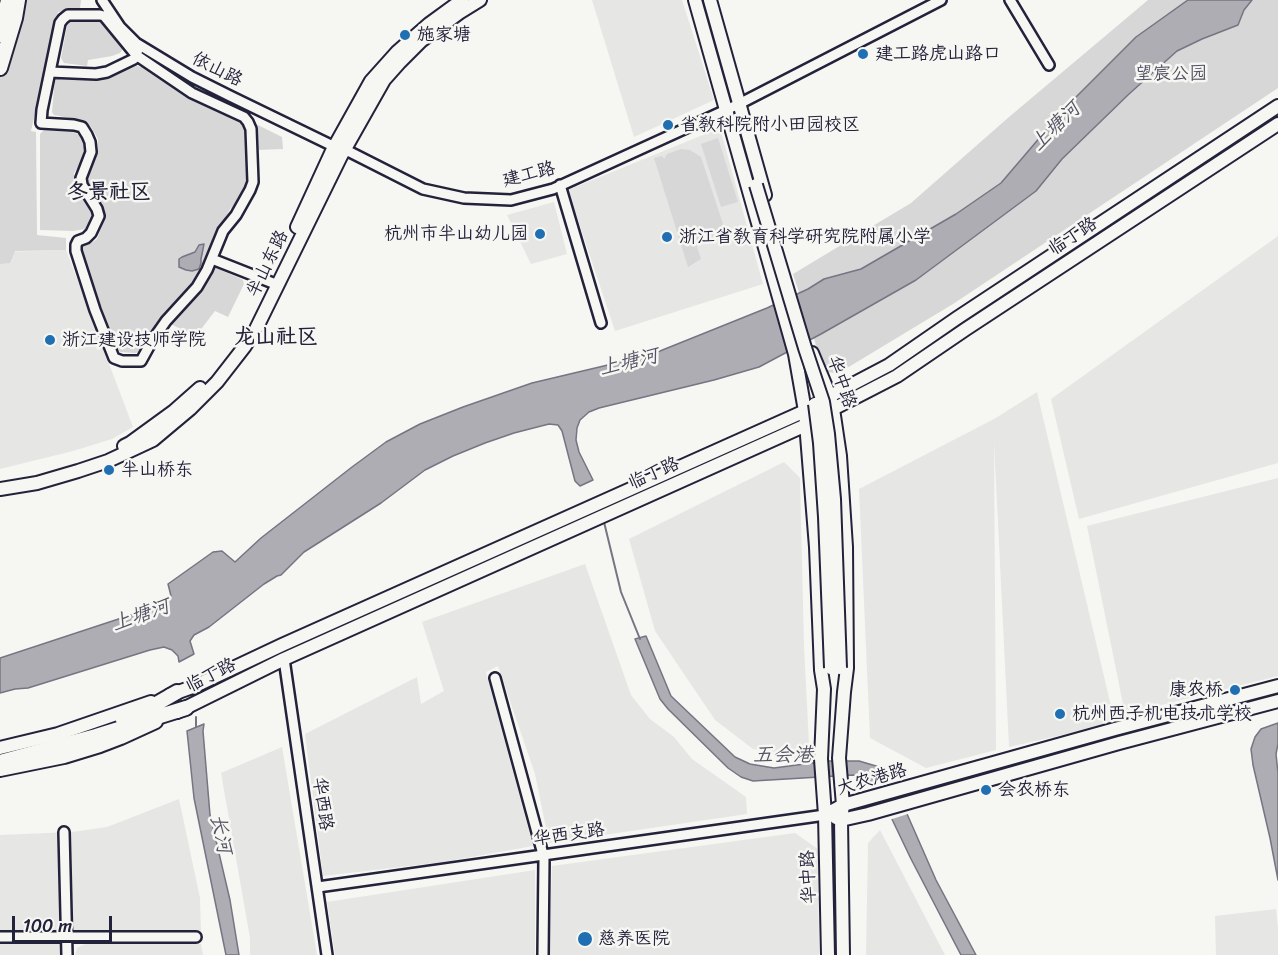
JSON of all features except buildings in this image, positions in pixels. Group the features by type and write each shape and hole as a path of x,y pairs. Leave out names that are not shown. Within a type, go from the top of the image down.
{"highway":[{"path":"0,35 8,0"},
{"path":"0,68 18,0"},
{"path":"0,762 51,749 140,719 177,692"},
{"path":"0,756 186,708"}],"main road":[{"name":"半山东路","path":"0,489 38,483 88,468 153,440 190,409 217,382 256,329 274,284 371,81 397,52 429,24 462,0"},
{"name":"半山东路","path":"339,148 384,80 400,62 421,41 480,0"},
{"name":"华中路","path":"694,0 795,354 805,411 824,689 821,759 825,815 828,955"},
{"name":"华中路","path":"710,0 809,347 830,396 840,456 846,546 847,668 839,758 843,805 841,820 843,955"},
{"name":"临丁路","path":"0,748 58,734 195,686 805,411 889,365 1278,106"},
{"name":"临丁路","path":"0,770 64,757 121,738 284,658 806,425 897,376 966,328 1278,124"},
{"name":"华中路","path":"745,128 754,186"},
{"name":"华中路","path":"732,131 754,186 816,405 835,668 844,692"},
{"name":"半山东路","path":"0,481 34,476 104,455 130,443 201,388 243,337 274,284"},
{"name":"华中路","path":"824,689 835,668"},
{"name":"大农港路","path":"825,815 841,820 868,814 913,793 1115,729 1278,686"},
{"name":"大农港路","path":"825,815 843,805 861,800 913,793 1278,702"}],"street":[{"name":"依山路","path":"102,0 120,27 139,44 192,77 339,148"},
{"path":"739,104 941,0"},
{"path":"1010,0 1049,65"},
{"path":"68,15 104,16 136,55 192,93 244,117 251,129 253,182 224,231 197,287 166,321 141,361 122,361 114,358 95,310 76,251 78,241 91,233 99,216 82,185 81,178 91,152 90,142 82,127 41,123 60,23 68,15"},
{"path":"50,72 96,74 107,72 134,59 139,44"},
{"name":"建工路","path":"339,148 423,189 464,198 510,200 553,189 739,104"},
{"path":"560,186 601,323"},
{"path":"212,259 274,284"},
{"name":"华西路","path":"284,658 327,955"},
{"path":"495,678 543,855 543,955"},
{"name":"华西支路","path":"318,887 825,815"},
{"path":"64,832 67,955"},
{"path":"0,937 196,937"}],"shaded area":[{"path":"592,0 682,0 714,100 634,137"},
{"name":"浙江省教育科学研究院附属小学","path":"720,128 763,284 615,331 568,190"},
{"name":"杭州市半山幼儿园","path":"554,202 567,254 531,264 507,215"},
{"path":"1278,236 1278,463 1079,519 1051,399"},
{"name":"浙江建设技师学院","path":"66,250 133,427 112,439 0,469 0,252"},
{"path":"1037,392 1115,723 1009,747 994,442 996,750 926,768 870,738 859,489 994,419"},
{"path":"784,462 800,478 804,647 810,763 783,754 753,749 715,720 655,631 629,539"},
{"path":"1278,478 1278,676 1125,714 1087,526"},
{"path":"585,564 631,695 650,719 674,737 692,759 746,797 747,814 549,843 535,774 498,666 486,672 533,846 443,862 323,876 305,734 417,677 421,704 444,691 422,622"},
{"path":"282,747 317,955 250,955 250,938 221,773"},
{"path":"179,799 200,898 201,932 60,930 61,955 0,955 0,835 72,832 107,827"},
{"path":"880,830 945,955 866,955 868,843"},
{"path":"795,833 818,849 819,955 549,955 552,866"},
{"path":"535,870 535,955 335,955 327,902"},
{"path":"1276,909 1278,955 1216,955 1215,916"},
{"path":"87,943 201,944 203,955 75,955 77,948"}],"green space":[{"path":"0,0 81,0 80,9 58,12 31,131 36,132 37,235 66,238 66,250 15,251 10,263 0,264"},
{"name":"望宸公园","path":"1148,0 1278,0 1278,88 953,304 842,371 827,372 793,274 911,203"},
{"path":"102,20 123,45 120,53 88,60 87,66 64,63 61,58 67,26 70,22"},
{"path":"137,66 160,77 194,100 238,119 245,125 250,184 244,196 230,209 192,287 157,325 140,352 135,353 120,352 115,347 81,254 83,245 90,244 97,239 104,221 103,213 88,183 88,173 97,152 98,139 91,127 79,120 54,115 52,112 55,81 59,78 101,78"},
{"path":"256,124 282,137 283,149 257,150"},
{"path":"44,130 78,134 87,149 74,173 76,191 95,217 93,224 85,229 40,230 40,134"},
{"path":"718,138 738,202 721,207 701,144"},
{"path":"681,149 690,150 701,157 723,224 714,238 696,244 701,259 688,267 654,158 662,156 664,159 667,154"},
{"path":"214,267 243,280 244,284 228,317 215,311 195,337 171,324 199,291"}],"water":[{"name":"上塘河","path":"1188,0 1252,0 1244,10 1238,25 1177,51 1062,159 1036,191 916,280 759,367 589,412 580,420 576,440 579,452 593,480 580,486 575,481 562,431 558,425 549,424 485,443 425,470 381,503 304,552 281,575 264,584 209,627 194,635 190,641 194,654 179,662 178,656 172,650 164,647 28,688 0,693 0,658 161,605 171,596 168,584 213,552 222,551 235,562 261,538 352,467 386,442 420,424 532,383 650,355 767,308 824,279 861,269 956,214 1001,183 1065,108 1136,37"},
{"path":"204,244 199,269 192,271 179,267 179,259 195,252 199,245"},
{"path":"646,636 671,696 735,757 750,764 774,768 827,761 859,761 885,771 893,782 936,880 976,955 961,955 889,813 870,781 862,776 853,775 753,781 741,777 728,768 660,699 635,639"},
{"path":"1278,723 1276,754 1278,880 1251,749 1261,729"},
{"path":"204,724 210,815 230,900 239,955 226,955 194,798 187,731"}],"pier":[{"path":"894,777 911,813 889,820 869,784"}],"waterway":[{"name":"五会港","path":"604,522 621,592 640,639"},
{"name":"长河","path":"196,717 196,727"}],"place":[{"name":"施家塘","path":"405,35"},
{"name":"建工路虎山路口","path":"863,54"},
{"name":"省教科院附小田园校区","path":"668,125"},
{"name":"杭州市半山幼儿园","path":"540,234"},
{"name":"浙江省教育科学研究院附属小学","path":"667,237"},
{"name":"浙江建设技师学院","path":"50,340"},
{"name":"半山桥东","path":"109,470"},
{"name":"康农桥","path":"1235,690"},
{"name":"杭州西子机电技术学校","path":"1060,714"},
{"name":"会农桥东","path":"986,790"},
{"name":"慈养医院","path":"585,939"}],"district":[{"name":"冬景社区","path":"109,193"},
{"name":"龙山社区","path":"276,338"}]}
